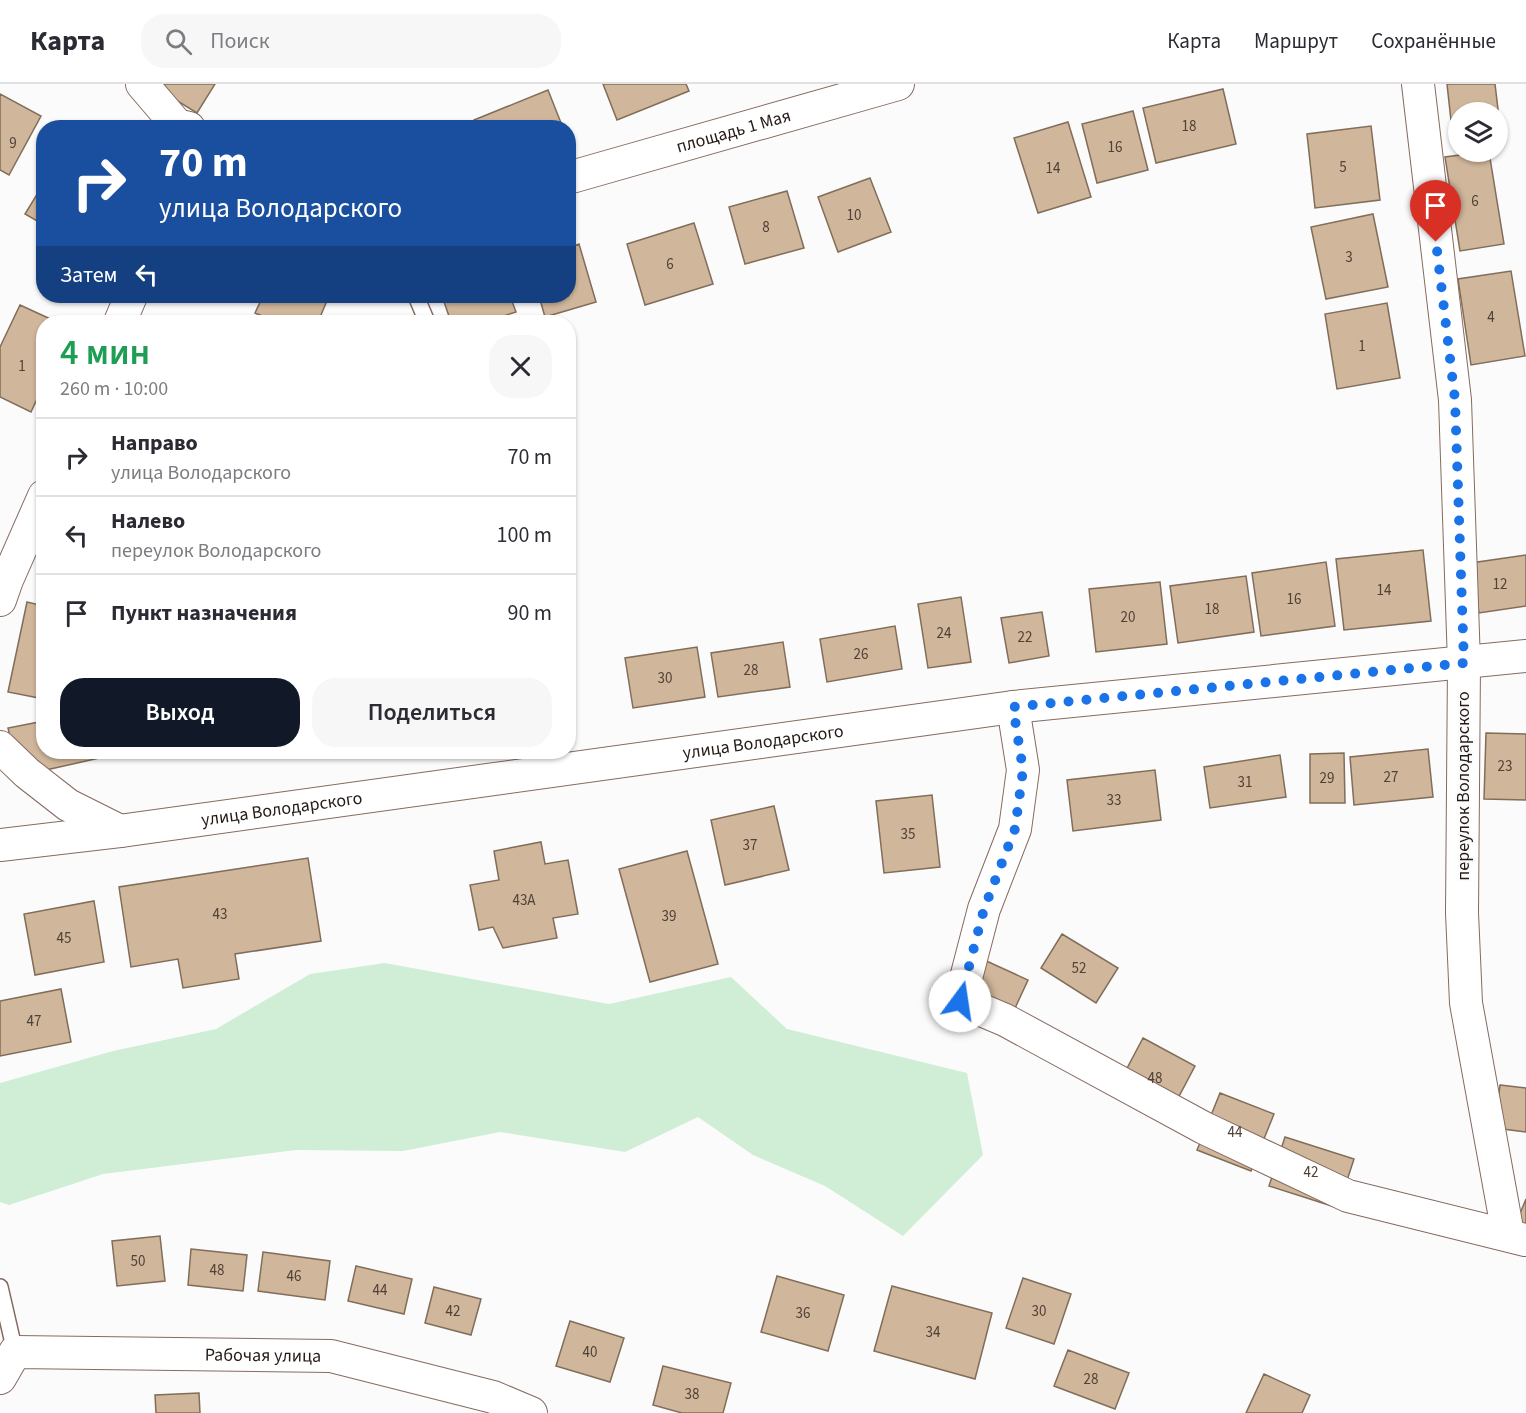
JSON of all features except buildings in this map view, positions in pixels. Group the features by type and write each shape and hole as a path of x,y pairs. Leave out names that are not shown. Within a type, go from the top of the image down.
{"street":[{"path":"142,84 175,120"},
{"name":"площадь 1 Мая","path":"576,176 898,84"},
{"name":"переулок Володарского","path":"1418,84 1455,400 1464,663 1462,913 1466,1003 1517,1237"},
{"path":"0,600 36,514"},
{"name":"улица Володарского","path":"0,845 120,831 571,760 1013,707 1526,656"},
{"path":"1013,707 1023,770 1015,829 984,909 960,1001 1005,1020 1204,1128 1348,1196 1517,1237"},
{"path":"0,747 27,773 68,805 120,831"},
{"name":"Рабочая улица","path":"8,1365 331,1356 492,1397 531,1413"}],"lane":[{"path":"0,1287 8,1365"}],"green space":[{"path":"385,963 609,1004 731,977 787,1029 967,1073 983,1155 903,1236 825,1186 753,1155 698,1117 625,1152 500,1132 403,1151 296,1150 103,1174 9,1205 0,1202 0,1083 113,1051 216,1029 310,974"}],"route":[{"path":"960,1001 984,909 1015,829 1023,770 1013,707 1464,663 1455,400 1436,242"}]}
